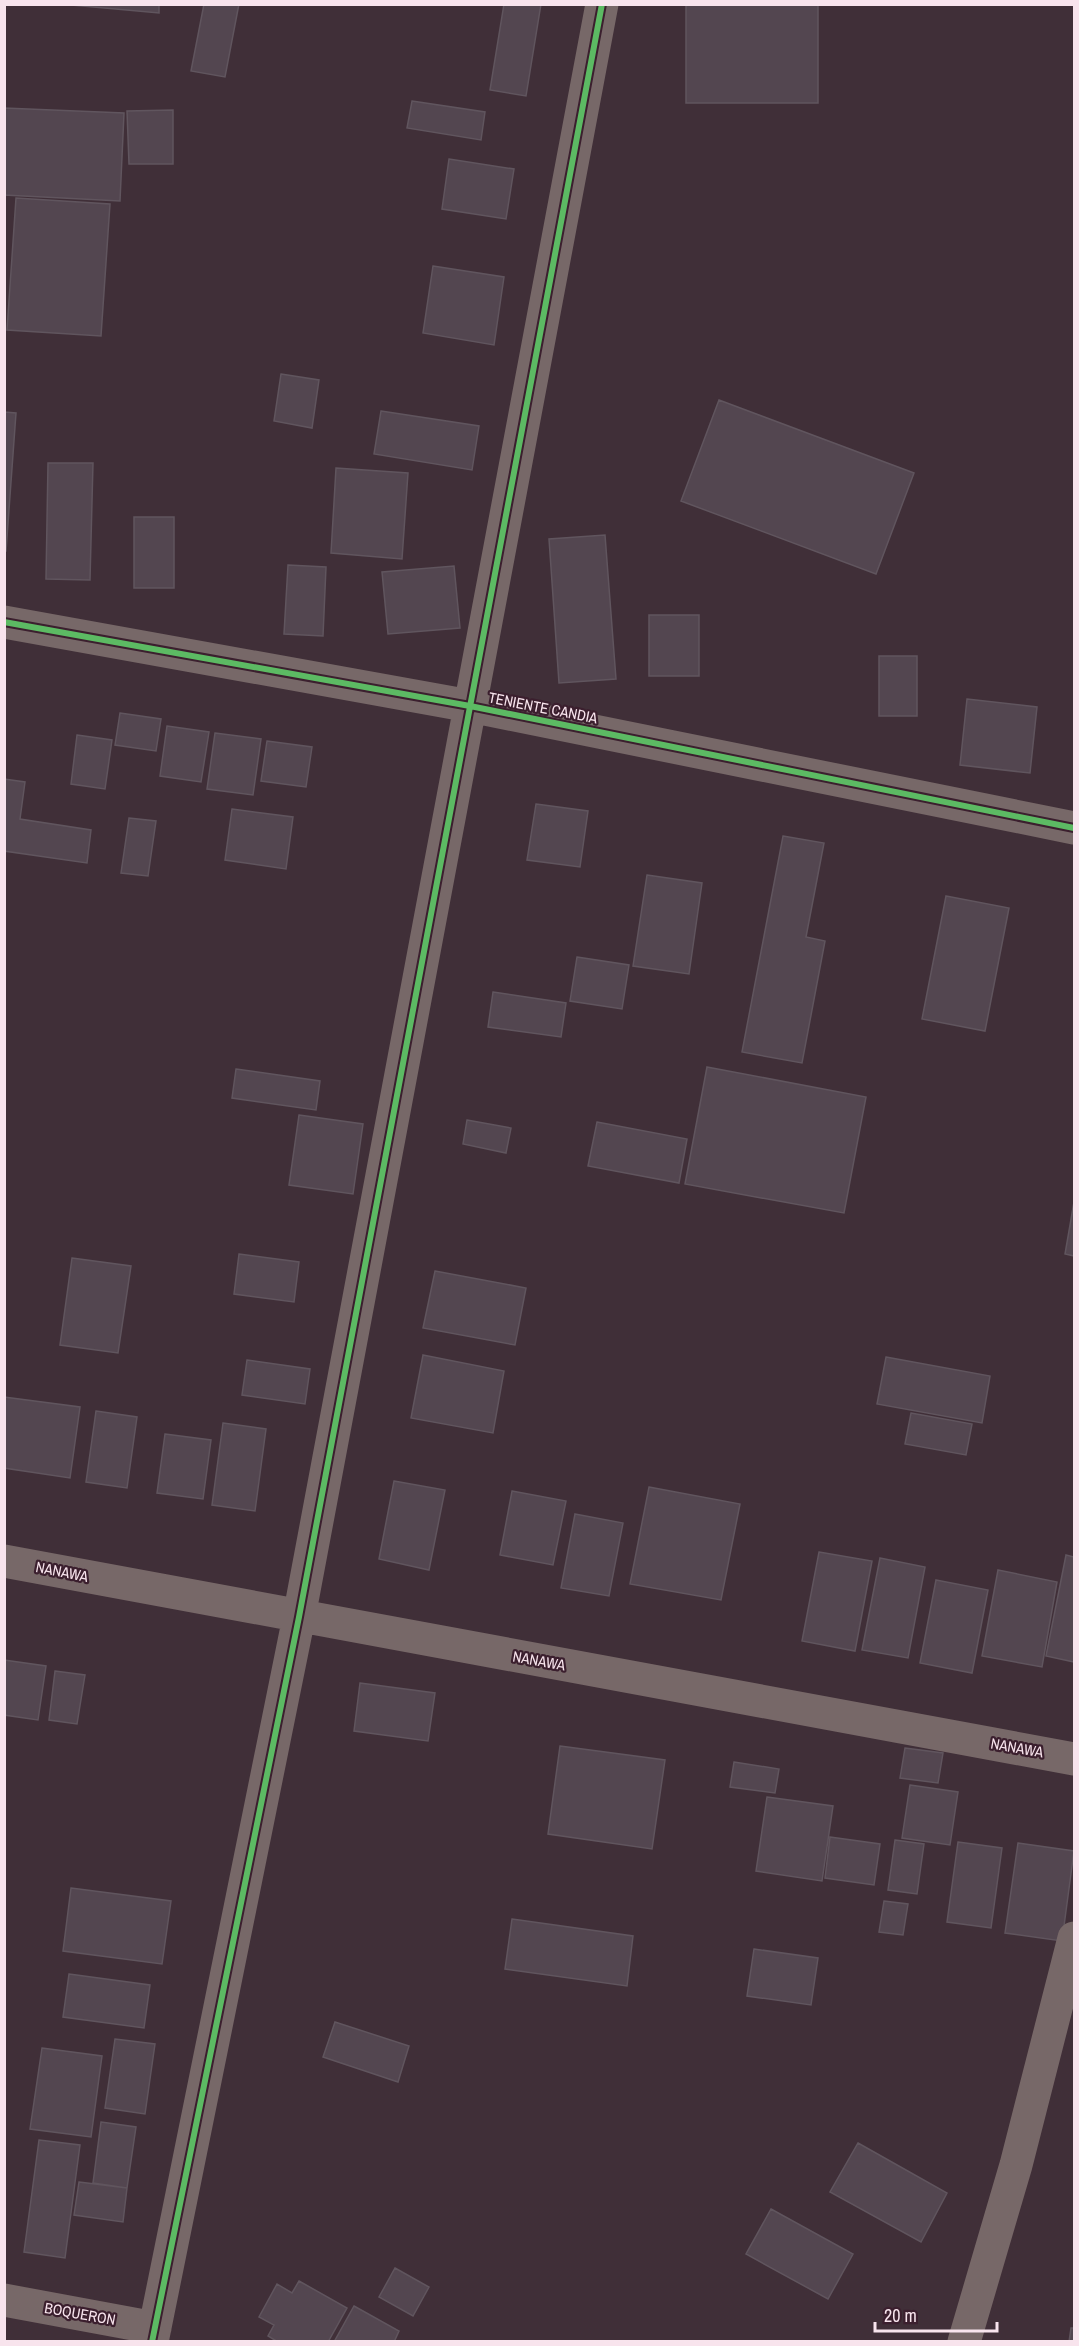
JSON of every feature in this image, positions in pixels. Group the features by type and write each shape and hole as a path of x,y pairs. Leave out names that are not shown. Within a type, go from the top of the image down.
{"street":[{"path":"154,2335 299,1617 602,4"},
{"name":"TENIENTE CANDIA","path":"4,622 470,706 1074,828"},
{"name":"NANAWA","path":"4,1561 1074,1759"},
{"path":"964,2342 1016,2165 1074,1938"},
{"name":"BOQUERON","path":"4,2300 154,2335"}],"building":[{"path":"60,4 159,4 159,13"},
{"path":"204,4 239,4 225,77 191,71"},
{"path":"504,4 541,4 526,96 490,90"},
{"path":"686,4 818,4 818,103 686,103"},
{"path":"412,101 485,112 481,140 407,128"},
{"path":"4,108 124,113 120,201 4,195"},
{"path":"173,110 173,164 129,164 127,111"},
{"path":"449,159 514,169 506,219 442,209"},
{"path":"16,198 110,204 101,336 7,330"},
{"path":"433,266 504,277 494,345 423,333"},
{"path":"281,374 319,380 312,428 274,421"},
{"path":"719,400 914,473 876,574 681,501"},
{"path":"381,411 479,426 472,470 374,454"},
{"path":"4,412 16,413 6,551 4,551"},
{"path":"48,463 93,463 90,580 46,579"},
{"path":"336,468 408,473 402,559 331,553"},
{"path":"134,517 174,517 174,588 134,588"},
{"path":"605,535 616,679 559,683 549,539"},
{"path":"288,565 326,567 323,636 284,634"},
{"path":"454,566 460,628 388,634 382,572"},
{"path":"649,615 699,615 699,676 649,676"},
{"path":"879,656 917,656 917,716 879,716"},
{"path":"967,699 1037,707 1030,773 960,765"},
{"path":"120,713 161,719 156,751 115,745"},
{"path":"167,726 209,732 201,782 160,776"},
{"path":"215,733 261,739 253,795 207,789"},
{"path":"77,735 112,740 105,789 71,784"},
{"path":"267,741 312,747 306,787 261,781"},
{"path":"4,779 25,782 20,819 91,830 87,863 4,851"},
{"path":"536,804 588,811 580,867 527,860"},
{"path":"232,809 293,817 286,869 225,860"},
{"path":"129,818 156,821 148,876 121,873"},
{"path":"783,836 824,843 806,937 825,941 802,1063 742,1052"},
{"path":"647,875 702,883 689,974 633,966"},
{"path":"946,896 1009,908 985,1031 922,1019"},
{"path":"577,957 629,965 622,1009 570,1001"},
{"path":"493,992 566,1003 561,1037 488,1027"},
{"path":"707,1067 866,1097 844,1213 685,1184"},
{"path":"236,1069 320,1081 316,1110 232,1098"},
{"path":"299,1115 363,1124 353,1194 289,1185"},
{"path":"467,1120 511,1128 506,1153 463,1144"},
{"path":"597,1122 687,1139 679,1183 588,1166"},
{"path":"1074,1202 1074,1256 1065,1254"},
{"path":"239,1254 299,1262 294,1302 234,1294"},
{"path":"72,1258 131,1266 118,1353 60,1345"},
{"path":"435,1271 526,1288 515,1345 423,1328"},
{"path":"423,1355 504,1371 493,1433 411,1418"},
{"path":"886,1357 990,1376 982,1423 877,1404"},
{"path":"247,1360 310,1369 305,1404 242,1395"},
{"path":"4,1397 80,1407 70,1478 4,1468"},
{"path":"96,1411 137,1417 127,1488 86,1482"},
{"path":"911,1413 972,1424 966,1455 905,1444"},
{"path":"223,1423 266,1429 255,1511 212,1505"},
{"path":"165,1434 211,1440 203,1499 157,1493"},
{"path":"394,1481 445,1490 429,1570 379,1559"},
{"path":"649,1487 740,1504 721,1600 630,1584"},
{"path":"512,1491 566,1501 553,1565 500,1555"},
{"path":"575,1514 623,1523 609,1596 561,1588"},
{"path":"819,1552 872,1561 855,1651 802,1641"},
{"path":"1066,1555 1074,1557 1074,1662 1046,1656"},
{"path":"880,1558 925,1567 908,1658 862,1650"},
{"path":"998,1570 1057,1582 1042,1667 982,1656"},
{"path":"936,1580 988,1590 972,1673 920,1663"},
{"path":"4,1660 46,1666 38,1720 4,1715"},
{"path":"55,1671 85,1675 77,1724 49,1720"},
{"path":"360,1683 435,1693 428,1741 354,1731"},
{"path":"560,1746 665,1760 652,1849 548,1834"},
{"path":"905,1748 943,1753 938,1783 900,1778"},
{"path":"734,1762 779,1769 775,1793 730,1787"},
{"path":"910,1785 958,1792 950,1845 902,1838"},
{"path":"767,1797 833,1806 822,1881 756,1871"},
{"path":"830,1837 880,1844 874,1885 825,1878"},
{"path":"895,1840 924,1844 917,1894 888,1890"},
{"path":"958,1842 1002,1848 991,1928 947,1922"},
{"path":"1018,1843 1074,1851 1062,1941 1005,1933"},
{"path":"71,1888 171,1901 162,1964 63,1951"},
{"path":"884,1901 908,1904 903,1935 879,1932"},
{"path":"512,1919 633,1936 627,1986 505,1969"},
{"path":"754,1949 818,1958 811,2005 747,1996"},
{"path":"69,1974 150,1985 144,2028 63,2017"},
{"path":"335,2022 409,2046 398,2082 323,2057"},
{"path":"115,2039 155,2044 145,2114 105,2108"},
{"path":"42,2048 102,2056 91,2137 30,2129"},
{"path":"101,2122 136,2127 127,2188 93,2183"},
{"path":"39,2140 80,2145 65,2258 24,2252"},
{"path":"858,2143 947,2193 921,2242 830,2192"},
{"path":"79,2182 127,2188 123,2222 74,2215"},
{"path":"771,2209 853,2254 828,2299 746,2254"},
{"path":"395,2268 429,2287 413,2316 379,2297"},
{"path":"299,2281 347,2308 328,2342 278,2342 268,2336 274,2325 259,2317 277,2284 292,2293"},
{"path":"354,2306 399,2331 394,2342 334,2342"},
{"path":"1071,2328 1074,2328 1074,2342 1069,2342"}],"cycle path":[{"path":"152,2342 299,1617 602,4"},
{"path":"4,622 470,706 1074,828"}]}
